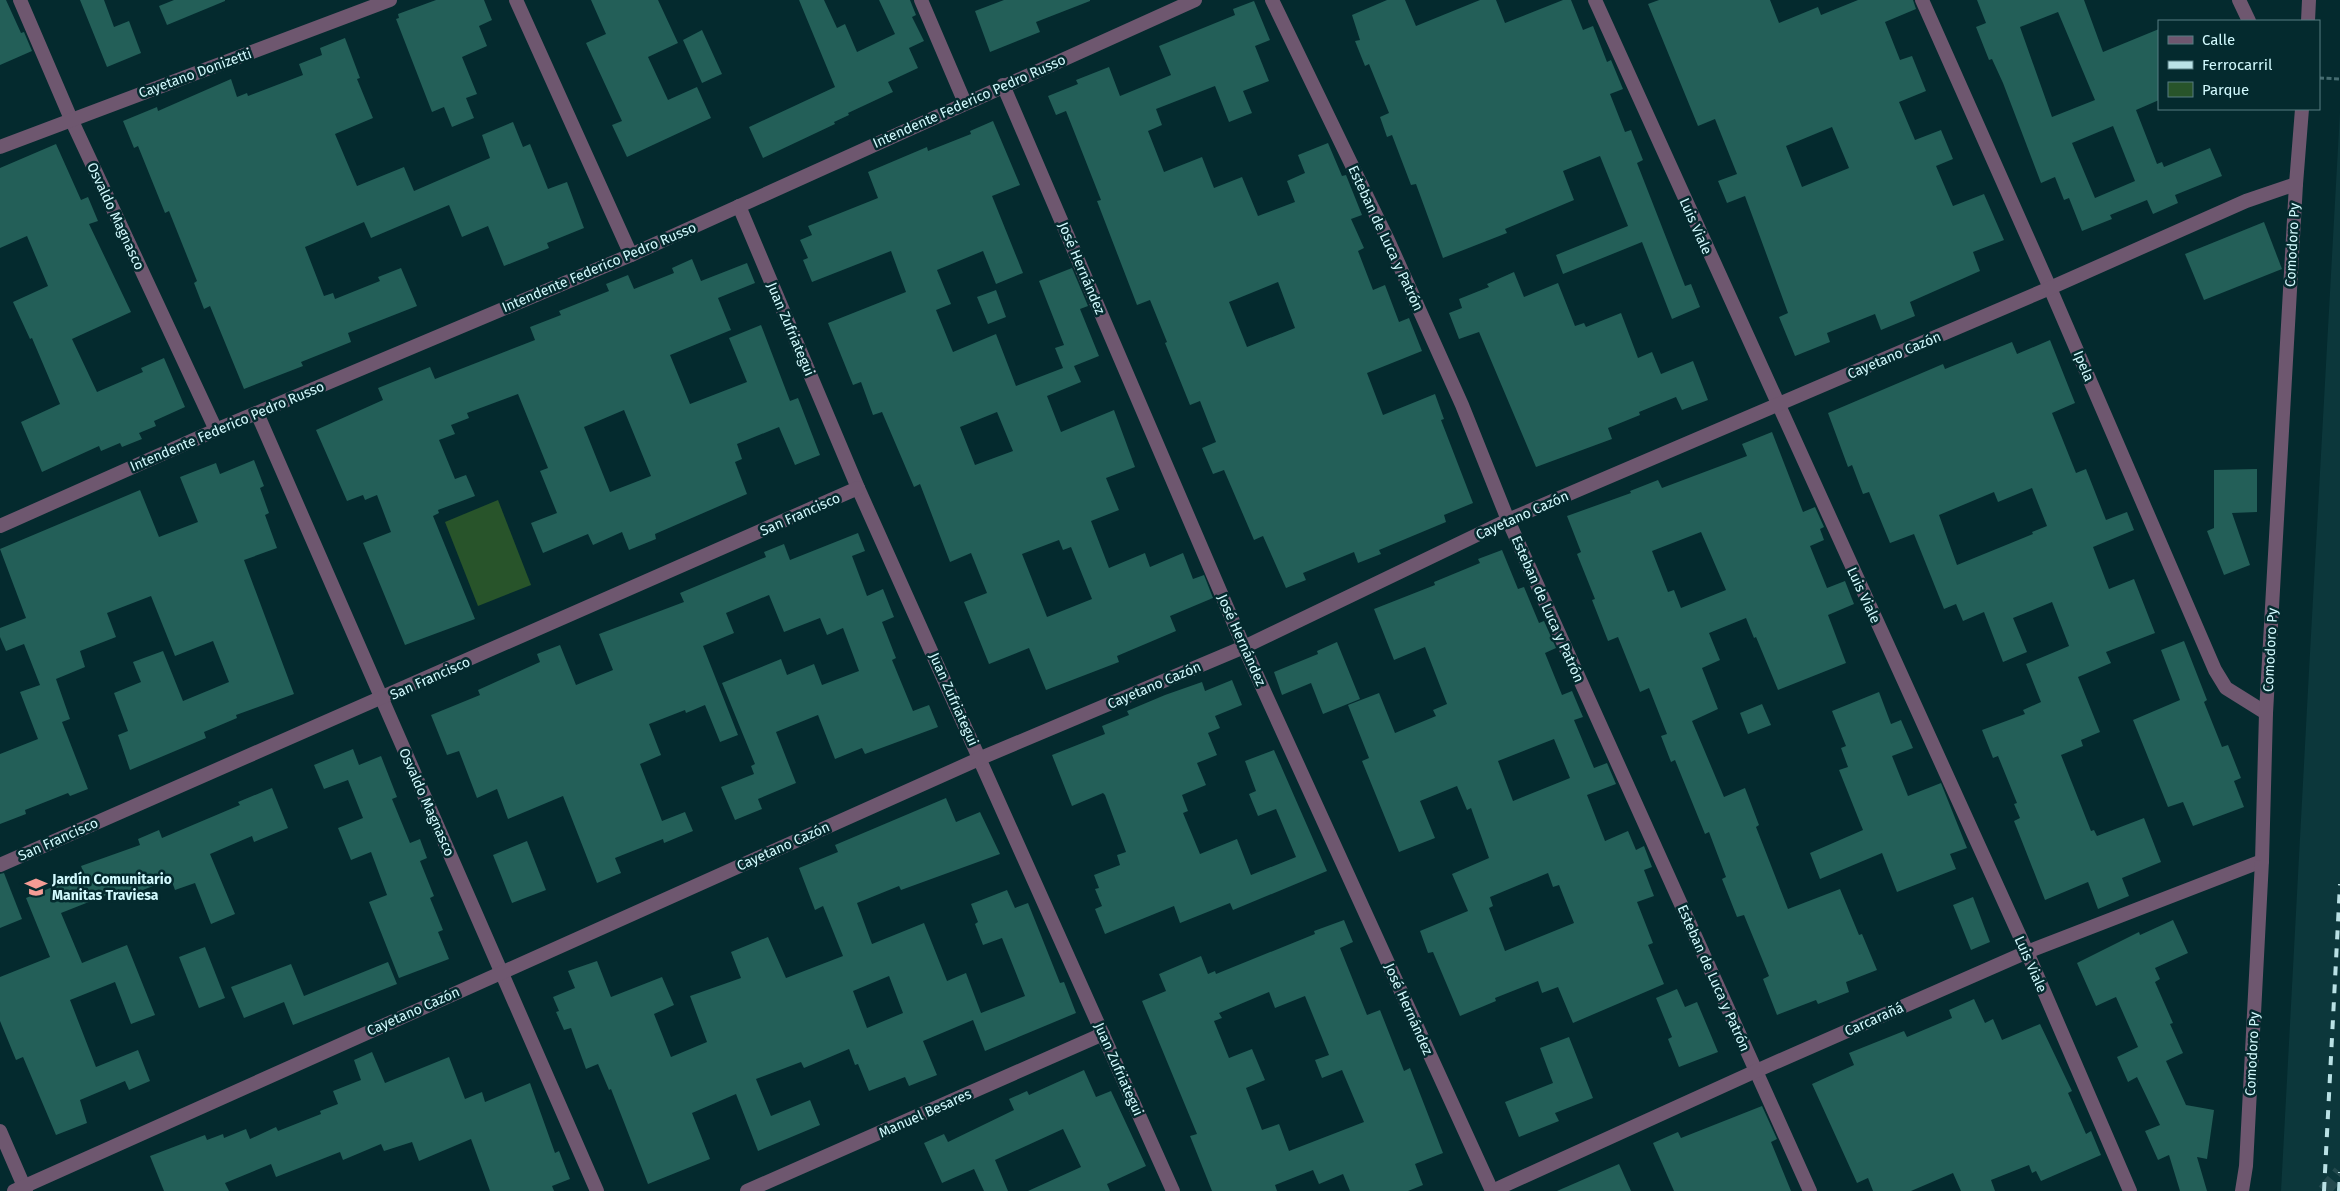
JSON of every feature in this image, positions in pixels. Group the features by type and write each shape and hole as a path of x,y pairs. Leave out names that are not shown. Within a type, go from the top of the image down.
{"street":[{"name":"Osvaldo Magnasco","path":"20,0 71,119 216,430"},
{"name":"Cayetano Donizetti","path":"0,147 390,0"},
{"path":"516,0 631,255"},
{"path":"920,0 964,103"},
{"name":"Intendente Federico Pedro Russo","path":"0,526 216,430 631,255 1003,85 1195,0"},
{"name":"Esteban de Luca y Patrón","path":"1272,0 1388,240 1462,405 1508,520 1810,1191"},
{"name":"Luis Viale","path":"1594,0 2026,952 2130,1191"},
{"name":"Ipela","path":"1922,0 2050,288 2215,670 2226,688 2266,712"},
{"path":"2239,0 2249,20"},
{"path":"2308,20 2309,0"},
{"name":"José Hernández","path":"1003,85 1244,647 1492,1191"},
{"name":"Comodoro Py","path":"2242,1191 2246,1156 2262,861 2266,712 2296,184 2302,110"},
{"name":"Cayetano Cazón","path":"21,1190 502,971 981,758 1244,647 1508,520 2050,288 2246,201 2296,184"},
{"name":"Juan Zufriategui","path":"739,206 858,488 981,758 1173,1191"},
{"name":"Osvaldo Magnasco","path":"257,413 597,1191"},
{"name":"San Francisco","path":"0,865 382,699 858,488"},
{"name":"Carcarañá","path":"1492,1191 1756,1071 2026,952 2262,861"},
{"name":"Manuel Besares","path":"747,1191 1103,1034"},
{"path":"0,1131 21,1190"}],"path":[{"path":"2320,78 2340,79"}],"shaded area":[{"path":"2340,112 2340,1191 2281,1191 2309,671"}],"green space":[{"path":"498,500 531,585 478,606 445,522"}],"building":[{"path":"0,0 6,0 21,33 24,32 32,51 0,65"},
{"path":"80,0 104,0 114,27 129,21 141,53 107,67"},
{"path":"174,0 225,1 167,25 159,6"},
{"path":"436,0 484,0 492,20 479,26 487,46 462,57 477,94 466,98 474,118 452,127 444,107 432,112 396,19 399,18 398,14"},
{"path":"591,0 658,0 678,43 648,57 668,100 697,87 711,118 627,157 612,125 622,121 586,43 606,34"},
{"path":"799,0 824,0 837,28 845,24 857,52 895,34 879,0 910,0 916,15 912,17 924,41 909,48 918,68 888,82 893,92 848,113 849,115 834,122 835,124 763,158 749,127 835,87"},
{"path":"1004,0 1090,1 1036,22 1040,32 990,52 975,11"},
{"path":"1387,0 1405,0 1416,26 1480,0 1496,0 1505,23 1563,0 1571,0 1583,30 1593,26 1607,62 1611,60 1623,89 1610,94 1625,132 1631,130 1643,160 1637,163 1685,286 1691,284 1700,307 1672,319 1642,242 1563,274 1556,255 1628,226 1600,156 1563,171 1574,200 1505,229 1507,233 1443,258 1416,184 1411,185 1392,135 1387,137 1380,117 1389,113 1369,64 1365,66 1355,41 1360,40 1352,15"},
{"path":"1659,0 1770,0 1779,23 1818,7 1821,15 1858,0 1913,0 1916,9 1885,22 1900,60 1912,56 1926,91 1899,102 1915,140 1941,130 1953,159 1936,166 1953,206 1984,194 2004,240 1973,252 1980,271 1910,302 1915,316 1881,330 1875,314 1827,333 1830,342 1795,356 1779,317 1788,313 1745,196 1727,203 1718,181 1737,174 1715,119 1698,126 1648,4","holes":["1832,127 1849,168 1802,187 1786,146"]},
{"path":"1977,0 2084,0 2103,52 2158,29 2158,100 2136,110 2157,164 2162,162 2164,167 2210,148 2222,176 2175,195 2178,203 2153,214 2147,200 2110,215 2112,219 2082,231 2069,198 2064,200 2055,177 2041,183 2003,83 1992,59 1989,60 1976,27 1986,23","holes":["2058,12 2095,100 2052,117 2020,27","2113,126 2135,181 2095,198 2072,143"]},
{"path":"1254,1 1270,40 1255,46 1269,81 1243,91 1252,113 1229,122 1215,86 1156,109 1162,125 1148,131 1164,172 1202,157 1214,188 1242,177 1258,216 1295,202 1287,181 1305,173 1298,155 1328,143 1342,176 1346,175 1362,215 1351,219 1364,248 1358,251 1373,290 1385,285 1399,322 1409,318 1422,351 1367,373 1383,415 1435,394 1444,419 1441,420 1473,503 1444,515 1446,522 1379,550 1381,554 1358,563 1354,552 1303,573 1306,580 1286,588 1263,536 1254,540 1224,470 1213,474 1202,448 1216,442 1200,401 1190,405 1150,300 1137,305 1097,201 1101,200 1066,111 1056,115 1048,96 1078,84 1076,80 1109,67 1120,96 1171,75 1159,46 1235,15 1233,9","holes":["1278,282 1295,328 1247,347 1229,302"]},
{"path":"702,30 722,74 702,83 683,40"},
{"path":"345,38 360,78 357,79 373,118 335,134 357,186 404,167 414,191 490,158 482,135 513,122 523,147 530,144 548,189 567,182 584,228 547,243 549,248 504,266 488,226 462,237 449,205 371,238 364,222 305,247 324,296 333,293 335,299 380,281 378,277 401,268 417,306 348,333 351,342 301,362 303,366 244,389 210,306 204,309 194,283 197,281 169,211 165,213 138,146 134,148 123,121 157,107 158,111 231,79 237,97 247,93 248,96 303,75 299,64 322,55 320,48"},
{"path":"993,121 1020,185 992,196 1023,273 996,284 983,251 937,270 951,304 936,310 953,352 996,334 1016,386 1063,368 1055,348 1064,345 1039,281 1072,268 1088,306 1080,309 1099,356 1074,366 1081,382 1047,396 1061,432 1114,410 1135,467 1106,478 1119,510 1091,521 1109,568 1145,553 1150,567 1183,553 1193,579 1204,575 1213,598 1170,616 1176,631 1117,656 1119,662 1046,690 1029,648 989,664 964,602 987,593 971,553 950,562 920,484 914,487 882,412 873,415 861,382 853,385 828,323 906,292 891,251 812,282 803,260 808,258 800,240 812,235 808,226 878,198 868,172 927,147 928,151 971,134 970,131","holes":["997,412 1013,451 975,465 960,427","1059,540 1063,550 1071,547 1092,599 1047,617 1022,554"]},
{"path":"56,144 81,200 88,197 98,221 89,224 131,312 72,339 97,392 143,372 141,368 164,358 185,407 154,421 156,426 139,433 142,439 122,447 120,443 101,451 99,446 42,472 21,422 60,404 32,338 30,339 13,302 48,286 27,236 0,248 0,168"},
{"path":"2264,222 2282,269 2204,300 2185,254"},
{"path":"692,259 701,281 747,263 755,283 718,298 731,330 670,355 690,404 747,382 729,338 761,325 790,401 798,398 820,455 795,465 779,427 737,444 742,459 735,462 747,494 655,534 656,539 629,550 622,532 593,545 588,534 543,553 531,523 557,513 540,471 548,468 518,394 467,413 469,418 451,425 455,434 439,440 455,479 466,475 475,496 438,510 439,513 433,516 475,619 405,645 363,543 391,532 377,495 365,500 363,495 347,501 316,430 383,400 378,388 430,367 435,379 535,340 530,327 561,315 559,311 609,291 606,284 628,275 634,289 674,273 672,268","holes":["624,410 651,476 610,492 584,427"]},
{"path":"1514,272 1524,297 1558,283 1575,326 1584,323 1586,327 1621,313 1638,358 1652,352 1661,374 1693,361 1708,400 1682,410 1676,397 1639,412 1640,415 1608,428 1612,439 1536,467 1479,332 1459,339 1449,313 1462,308 1459,299 1489,287 1487,284"},
{"path":"996,290 1006,317 988,324 977,297"},
{"path":"2050,340 2075,403 2052,413 2076,473 2086,469 2106,520 2127,512 2134,530 2093,547 2109,589 2134,579 2155,633 2106,652 2111,663 2078,677 2100,732 2081,740 2083,746 2061,755 2091,831 2094,830 2097,836 2144,818 2161,862 2122,878 2129,896 2098,909 2088,882 2045,900 2014,821 2020,818 2014,804 2017,803 1998,756 1993,758 1982,730 2025,714 2023,710 2041,702 2026,664 2069,646 2052,602 2013,618 2027,652 2003,662 1984,612 1963,621 1956,604 1944,609 1914,534 1890,543 1869,492 1863,494 1852,465 1848,467 1828,413 1943,364 1945,369 2012,342 2017,354","holes":["2032,488 2047,526 2032,532 2033,534 1957,565 1939,515 1994,492 1998,502"]},
{"path":"1772,432 1803,512 1815,507 1824,527 1820,529 1824,540 1810,546 1827,588 1845,581 1854,604 1828,615 1846,663 1778,690 1746,618 1709,633 1720,660 1702,668 1718,709 1692,721 1724,797 1745,788 1759,825 1756,827 1788,909 1840,889 1859,935 1862,934 1877,970 1846,982 1849,992 1818,1004 1816,1000 1777,1015 1763,979 1769,976 1744,915 1737,917 1722,879 1726,877 1709,832 1705,834 1675,760 1671,762 1661,736 1667,734 1649,688 1640,692 1618,637 1608,641 1592,600 1595,599 1577,554 1581,552 1567,516 1631,493 1630,491 1658,480 1662,488 1747,456 1742,444","holes":["1701,532 1726,590 1681,608 1674,590 1668,592 1652,551"]},
{"path":"254,460 264,486 260,488 269,513 265,515 277,548 244,560 294,694 236,715 237,718 204,732 206,738 130,770 118,735 128,731 114,693 141,682 133,662 163,651 183,701 229,682 213,641 175,656 151,596 107,613 116,637 80,651 85,667 56,679 70,719 62,722 88,789 70,796 68,793 25,810 26,814 0,824 0,754 38,739 20,692 40,685 24,644 6,651 0,637 0,628 26,618 0,549 140,490 159,537 198,522 180,477 216,463 220,474"},
{"path":"2257,469 2257,512 2232,513 2250,565 2224,575 2207,531 2214,528 2214,470"},
{"path":"858,533 865,551 852,556 867,596 883,589 894,617 882,622 896,658 892,660 913,711 929,705 938,727 865,754 862,748 835,759 818,715 776,732 796,783 758,799 762,809 735,820 721,787 754,774 751,766 755,764 722,683 781,659 787,675 814,664 822,685 859,671 843,628 827,635 820,618 784,632 769,595 726,613 734,633 703,646 738,735 720,742 705,705 686,713 685,710 649,724 661,755 640,764 662,821 685,812 693,831 664,843 663,839 615,858 621,873 597,883 563,796 508,819 497,789 477,798 459,751 447,755 431,715 480,695 478,690 540,662 537,654 560,645 576,685 613,670 599,634 684,602 680,593 766,557 764,552 784,544 790,560"},
{"path":"1502,550 1518,589 1524,587 1539,623 1544,621 1556,648 1545,653 1562,695 1572,691 1583,717 1574,720 1594,768 1607,763 1616,784 1587,795 1605,841 1628,831 1636,850 1644,846 1652,867 1644,870 1654,896 1637,902 1653,943 1648,945 1664,984 1573,1023 1558,987 1542,993 1538,981 1495,998 1496,1001 1460,1016 1433,952 1428,953 1420,931 1468,911 1452,874 1489,858 1471,808 1467,810 1457,786 1420,801 1435,838 1399,852 1362,761 1369,758 1348,705 1379,693 1395,733 1436,716 1433,710 1447,704 1425,647 1394,660 1374,609 1435,585 1434,582 1480,563 1478,559","holes":["1554,739 1570,778 1513,801 1498,761","1548,873 1553,887 1559,885 1574,923 1505,951 1489,908 1493,906 1490,897"]},
{"path":"2184,641 2207,700 2204,702 2222,747 2228,745 2241,778 2234,781 2244,807 2193,826 2183,802 2168,807 2133,720 2180,700 2161,650"},
{"path":"1337,642 1360,699 1323,714 1311,683 1282,695 1274,672 1318,654 1317,651"},
{"path":"1232,680 1242,705 1215,716 1220,728 1208,733 1217,755 1197,763 1206,785 1182,795 1188,811 1183,813 1200,854 1237,839 1251,875 1296,857 1276,809 1258,816 1249,794 1256,791 1245,761 1274,750 1327,871 1233,910 1230,903 1180,923 1174,906 1105,934 1095,909 1102,906 1095,889 1099,888 1094,875 1120,865 1117,855 1126,852 1105,795 1103,793 1072,806 1052,755 1105,734 1102,726 1129,715 1127,711 1165,695 1202,682 1205,691"},
{"path":"1879,692 1891,724 1901,720 1913,748 1892,756 1908,796 1941,783 1967,848 1950,854 1956,869 1897,892 1882,853 1820,879 1810,853 1863,830 1839,770 1848,767 1841,748 1846,746 1832,711"},
{"path":"1762,704 1771,725 1748,734 1740,713"},
{"path":"353,749 359,765 381,756 397,797 392,799 410,843 420,839 427,858 420,861 434,896 430,898 443,930 438,932 449,959 399,978 369,902 387,895 371,852 351,860 338,828 363,818 348,780 324,789 314,765"},
{"path":"272,788 288,828 254,842 252,836 210,854 235,914 211,924 195,883 175,890 171,879 112,902 109,894 61,913 82,963 127,945 155,1015 131,1024 115,982 70,1000 96,1067 138,1050 150,1081 129,1090 125,1081 80,1100 87,1123 56,1135 23,1057 16,1060 0,1021 0,977 50,957 26,898 84,874 81,866 140,845 138,839 159,830 162,838 240,805 238,802"},
{"path":"946,798 956,822 980,812 1000,854 901,890 899,886 857,903 872,944 924,923 947,981 966,973 981,1013 1025,996 1002,938 983,945 975,924 978,922 971,904 1007,890 1015,908 1028,903 1060,983 1064,982 1076,1013 985,1051 973,1020 923,1041 937,1075 909,1086 905,1077 869,1091 858,1064 855,1065 849,1049 804,1068 801,1062 756,1079 771,1116 810,1100 820,1125 758,1151 736,1094 692,1113 710,1159 648,1184 611,1089 609,1090 598,1064 586,1069 571,1028 564,1030 556,1012 559,1011 553,997 575,988 568,971 597,961 611,997 662,977 674,1005 654,1014 671,1057 707,1042 690,996 741,978 731,952 768,937 786,978 843,956 823,906 815,910 799,868 838,852 835,845","holes":["889,976 903,1013 867,1028 853,991"]},
{"path":"527,841 546,890 512,903 493,855"},
{"path":"4,873 22,919 0,928 0,874"},
{"path":"1973,897 1990,942 1971,950 1953,905"},
{"path":"1344,920 1353,942 1340,948 1367,1015 1380,1010 1404,1071 1410,1068 1443,1153 1415,1164 1423,1185 1408,1191 1350,1191 1343,1174 1319,1184 1313,1170 1275,1185 1277,1191 1212,1191 1190,1136 1197,1134 1142,1001 1166,991 1159,974 1201,956 1208,974 1215,971 1216,974 1315,934 1314,931","holes":["1269,992 1275,1008 1305,996 1329,1055 1315,1060 1322,1078 1342,1070 1364,1122 1289,1151 1279,1124 1262,1130 1246,1088 1265,1080 1252,1049 1229,1058 1214,1021 1222,1018 1219,1013"]},
{"path":"2173,920 2188,953 2155,968 2160,979 2155,982 2173,1023 2170,1024 2183,1053 2166,1061 2186,1105 2214,1110 2207,1159 2197,1157 2207,1191 2180,1191 2169,1155 2158,1160 2145,1131 2160,1125 2137,1077 2128,1082 2117,1057 2138,1047 2116,997 2096,1006 2077,963 2139,932 2140,935"},
{"path":"205,947 225,998 199,1008 179,957"},
{"path":"388,962 397,984 293,1025 284,1002 244,1018 231,987 291,964 304,996"},
{"path":"1677,989 1685,1007 1697,1002 1718,1052 1679,1067 1668,1039 1672,1037 1656,998"},
{"path":"1974,999 1985,1023 1993,1019 2002,1040 2040,1024 2072,1091 2068,1093 2086,1134 2091,1131 2101,1155 2041,1181 2036,1171 2032,1173 2029,1165 1991,1180 1995,1191 1961,1191 1953,1173 1911,1191 1873,1191 1868,1178 1857,1183 1812,1084 1854,1065 1849,1053 1904,1031 1907,1037 1952,1018 1949,1010"},
{"path":"1569,1037 1593,1098 1555,1113 1559,1121 1519,1137 1505,1102 1553,1083 1540,1048"},
{"path":"372,1052 385,1083 449,1057 465,1099 482,1092 485,1102 530,1083 555,1153 559,1151 570,1179 552,1186 554,1191 490,1191 471,1139 419,1161 412,1142 384,1151 381,1144 343,1160 340,1152 276,1177 271,1164 225,1183 229,1191 164,1191 150,1156 205,1135 207,1140 223,1134 224,1138 246,1129 250,1139 276,1127 278,1131 321,1114 320,1111 338,1104 333,1091 361,1080 354,1060"},
{"path":"1084,1070 1096,1097 1111,1091 1146,1166 1107,1184 1110,1191 1028,1191 1081,1167 1063,1129 995,1160 1008,1191 984,1191 974,1169 942,1183 924,1143 944,1134 948,1142 1014,1110 1009,1099 1027,1091 1029,1095"},
{"path":"1762,1106 1777,1139 1771,1142 1791,1191 1674,1191 1653,1143 1678,1132 1681,1138"},
{"path":"1619,1164 1631,1191 1557,1191"}],"tunnel":[{"path":"2324,1191 2340,1172"}],"railway":[{"path":"2324,1191 2340,884"},
{"path":"2339,1191 2340,1172"}],"place":[{"name":"Jardín Comunitario Manitas Traviesa","path":"36,887"}]}
